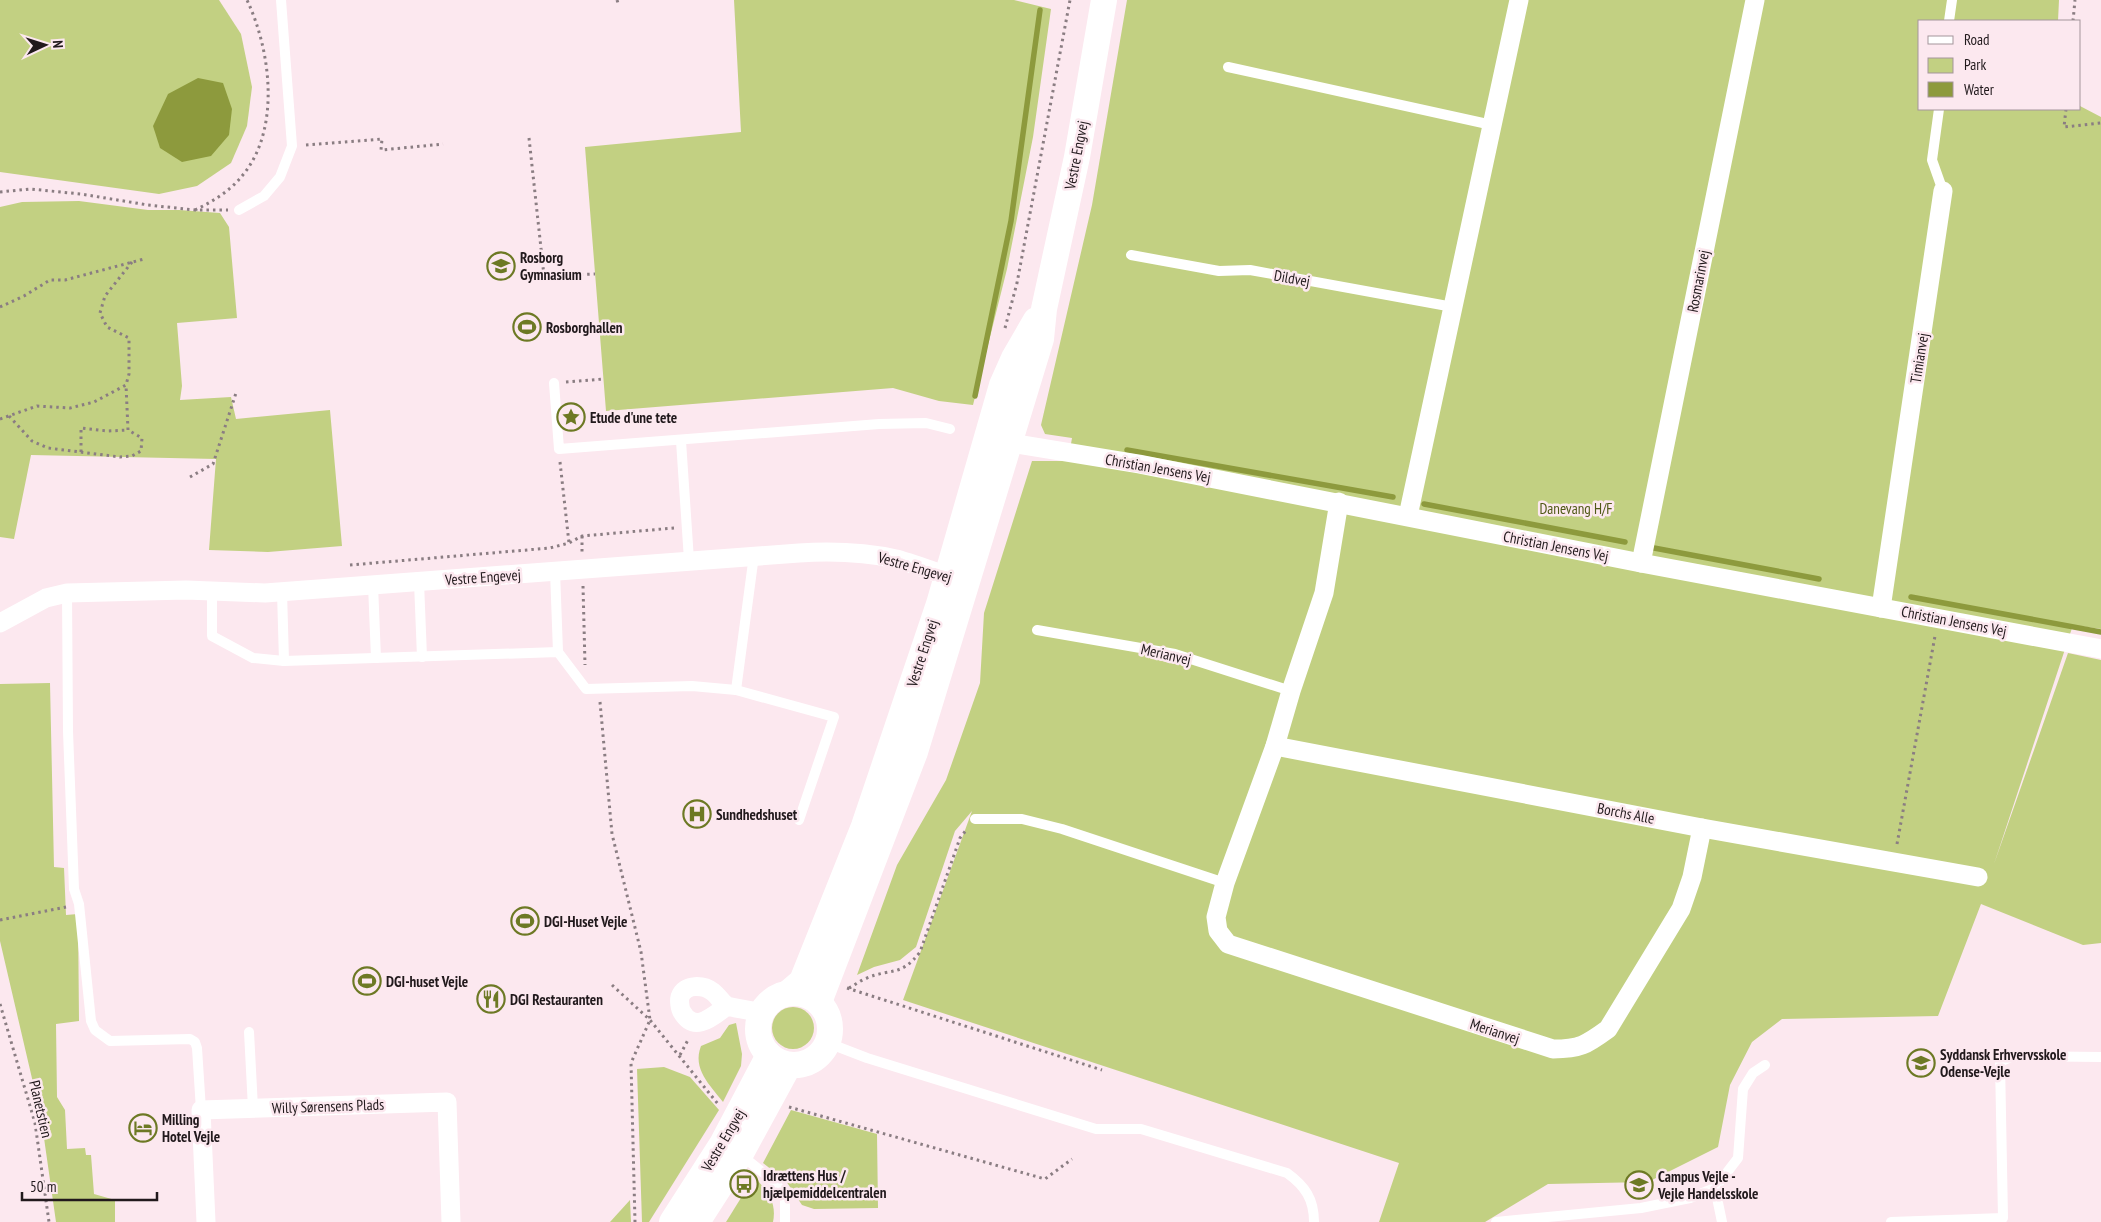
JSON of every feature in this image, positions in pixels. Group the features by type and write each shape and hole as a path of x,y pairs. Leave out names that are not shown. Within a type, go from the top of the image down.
{"street":[{"name":"Vestre Engvej","path":"831,992 844,940 915,752 957,579 998,440 1041,339 1044,309 1077,157 1104,0"},
{"path":"1408,516 1519,0"},
{"name":"Rosmarinvej","path":"1641,563 1756,0"},
{"name":"Timianvej","path":"1881,608 1943,192"},
{"name":"Christian Jensens Vej","path":"998,440 1139,464 1340,502 1641,563 2101,648"},
{"name":"Merianvej","path":"1340,502 1324,593 1291,691 1275,746 1225,883 1216,917 1218,931 1228,944 1553,1049 1574,1049 1589,1043 1608,1029 1681,909 1692,877 1702,828"},
{"name":"Vestre Engevej","path":"0,623 46,598 67,593 138,590 212,590 265,593 754,555 833,551 866,554 896,560 957,579"},
{"name":"Vestre Engvej","path":"788,993 802,981 864,826 957,579"},
{"name":"Borchs Alle","path":"1275,746 1702,828 1978,877"},
{"path":"831,992 828,1043 823,1052 808,1063 779,1060 760,1040 759,1021 762,1013 773,1000 788,993 831,992"},
{"path":"727,1006 762,1013"},
{"name":"Vestre Engvej","path":"672,1222 769,1102 779,1060"},
{"name":"Vestre Engvej","path":"697,1222 731,1149 779,1060"},
{"name":"Willy Sørensens Plads","path":"201,1110 447,1102 451,1222"},
{"path":"201,1110 206,1222"}],"lane":[{"path":"239,210 264,196 280,177 292,146 281,0"},
{"path":"1949,20 1952,0"},
{"path":"1228,67 1492,125"},
{"name":"Timianvej","path":"1939,110 1932,160 1943,192"},
{"name":"Dildvej","path":"1131,255 1219,271 1250,270 1453,307"},
{"path":"554,383 558,449 681,441 879,424 926,423 950,429"},
{"path":"681,441 689,560"},
{"path":"736,690 754,555"},
{"path":"555,571 558,652 586,689 692,686 736,690 834,717 799,820"},
{"path":"419,582 422,656"},
{"path":"373,585 376,658"},
{"path":"212,590 212,636 254,658 284,661 558,652"},
{"path":"282,592 284,661"},
{"path":"67,593 68,731 74,889 80,904 91,1021 96,1030 110,1041 190,1039 195,1042 198,1048 201,1110"},
{"name":"Merianvej","path":"1037,630 1175,654 1291,691"},
{"path":"975,819 1022,819 1062,829 1225,883"},
{"path":"249,1032 253,1108"},
{"path":"828,1043 867,1058 1096,1129 1141,1129 1287,1173 1302,1184 1314,1211 1314,1222"},
{"path":"1891,1222 2003,1220 2000,1062 2013,1056 2101,1057"},
{"path":"1496,1222 1641,1208 1690,1198 1715,1188 1738,1158 1743,1089 1753,1073 1765,1065"},
{"path":"731,1149 776,1183 785,1199 785,1222"},
{"path":"1715,1188 1722,1222"}],"path":[{"path":"195,210 225,192 242,177 256,156 263,135 268,105 267,65 258,23 247,0"},
{"path":"1004,330 1017,282 1070,0"},
{"path":"2073,20 2075,0"},
{"path":"2066,110 2064,127 2101,124"},
{"path":"529,138 544,276 595,274"},
{"path":"292,146 382,139 381,150 443,144"},
{"path":"0,192 30,189 195,210 239,210"},
{"path":"0,307 50,280 65,280 144,259"},
{"path":"128,430 126,385 129,374 129,338 107,327 100,313 105,296 132,262"},
{"path":"578,380 603,378"},
{"path":"0,419 38,406 70,408 94,402 126,385"},
{"path":"190,477 213,464 236,392"},
{"path":"9,416 32,441 48,448 120,457 132,456 141,451 142,438 128,430 108,431 81,428 81,452"},
{"path":"558,449 569,543"},
{"path":"350,565 550,548 569,543 582,536 687,527"},
{"path":"582,536 586,689"},
{"path":"1893,862 1939,618"},
{"path":"598,689 612,834 641,952 650,1020 631,1063 635,1222"},
{"path":"831,992 868,977 893,972 910,964 920,952 960,838 975,819"},
{"path":"0,920 80,904"},
{"path":"612,986 650,1020 724,1110"},
{"path":"831,992 1102,1070"},
{"name":"Planetstien","path":"0,1004 35,1123 49,1222"},
{"path":"769,1102 1045,1179 1072,1159"}],"green space":[{"path":"0,0 219,0 241,34 252,87 247,126 231,163 197,186 159,194 0,172"},
{"path":"734,0 1014,0 1051,9 1033,137 1007,269 973,405 939,401 893,388 606,411 585,147 741,132"},
{"name":"Danevang H/F","path":"1127,0 2059,0 2058,20 1918,20 1918,110 2081,110 2081,107 2101,117 2101,629 2073,625 1994,864 2068,653 2101,660 2101,943 2083,945 1981,904 1938,1016 1782,1019 1752,1042 1730,1085 1718,1147 1648,1182 1548,1184 1485,1222 1379,1222 1399,1163 903,1000 972,811 955,831 916,947 900,960 874,967 857,975 897,865 946,780 980,683 984,613 1032,461 1068,461 1072,438 1045,434 1041,425 1092,205"},
{"path":"79,201 148,210 220,213 229,227 237,318 177,323 182,386 180,400 231,397 236,419 330,410 342,546 268,552 209,550 216,459 31,455 14,539 0,537 0,207 22,202"},
{"path":"50,683 54,867 64,868 66,915 78,914 79,1021 56,1024 57,1097 65,1110 67,1149 85,1148 86,1155 91,1155 94,1194 115,1200 115,1222 56,1222 41,1117 0,941 0,684"},
{"path":"793,1007 808,1013 814,1028 808,1043 793,1049 778,1043 772,1028 778,1013"},
{"path":"736,1023 742,1054 741,1066 723,1102 704,1076 699,1062 699,1054 701,1046 720,1038 729,1025"},
{"path":"664,1067 690,1077 719,1110 649,1222 642,1222 637,1069"},
{"path":"791,1110 877,1134 878,1208 814,1209 802,1205 786,1181 763,1163"},
{"path":"754,1177 770,1197 774,1208 773,1222 726,1222"},
{"path":"630,1200 631,1222 610,1222"}],"water":[{"path":"198,78 223,83 232,109 229,135 211,156 182,162 160,148 153,126 168,94"}],"waterway":[{"path":"975,396 1011,221 1040,10"},
{"path":"1127,450 1393,497"},
{"path":"1424,504 1625,542"},
{"path":"1654,548 1819,579"},
{"path":"1911,597 2101,632"}],"place":[{"name":"Rosborg Gymnasium","path":"501,266"},
{"name":"Rosborghallen","path":"527,327"},
{"name":"Etude d'une tete","path":"571,417"},
{"name":"Sundhedshuset","path":"697,814"},
{"name":"DGI-Huset Vejle","path":"525,921"},
{"name":"DGI-huset Vejle","path":"367,981"},
{"name":"DGI Restauranten","path":"491,999"},
{"name":"Syddansk Erhvervsskole Odense-Vejle","path":"1921,1063"},
{"name":"Milling Hotel Vejle","path":"143,1128"},
{"name":"Idrættens Hus / hjælpemiddelcentralen","path":"744,1184"},
{"name":"Campus Vejle - Vejle Handelsskole","path":"1639,1185"}]}
